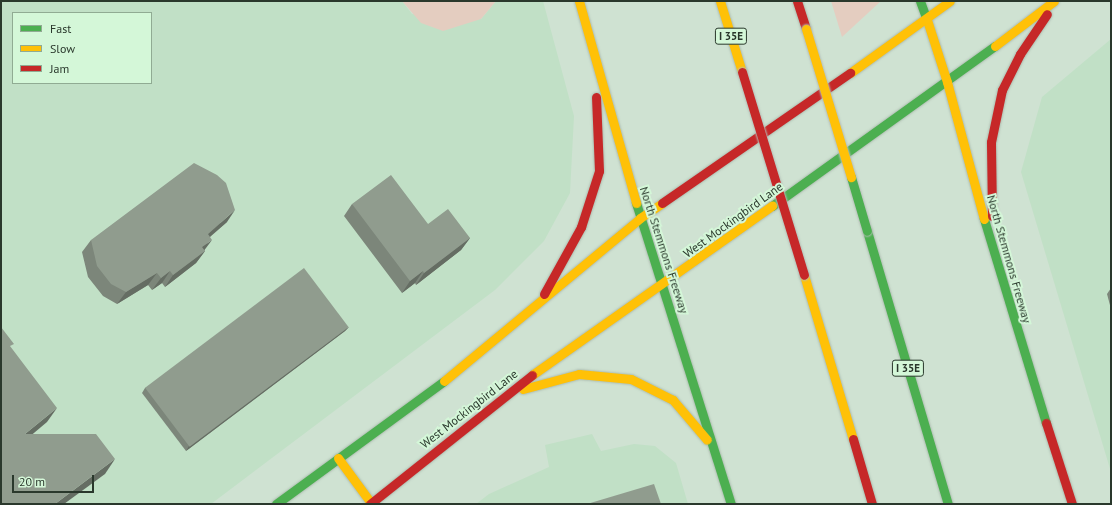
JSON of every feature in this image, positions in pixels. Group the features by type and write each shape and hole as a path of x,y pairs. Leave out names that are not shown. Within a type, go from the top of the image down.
{"main road":[{"name":"North Stemmons Freeway","path":"579,1 640,218 731,504"},
{"name":"I 35E","path":"720,1 872,504"},
{"name":"I 35E","path":"797,1 948,504"},
{"name":"North Stemmons Freeway","path":"920,1 947,82 993,253 1072,504"},
{"path":"276,504 458,371 640,218 927,20 950,1"},
{"name":"West Mockingbird Lane","path":"371,503 506,394 661,286 947,82 1054,1"},
{"path":"993,253 991,142 1002,90 1020,54 1058,1"},
{"path":"541,300 581,227 599,171 598,122 591,42"},
{"path":"506,394 579,374 631,379 673,400 713,447"},
{"path":"338,458 371,503"}],"shaded area":[{"path":"1,1 402,1 412,14 481,19 496,1 543,1 574,116 570,193 544,241 495,290 211,504 1,504"},
{"path":"402,1 496,1 481,19 443,31 421,23"},
{"path":"831,1 881,1 842,37"},
{"path":"1111,39 1111,472 1021,172 1042,97"},
{"path":"592,434 601,451 634,444 655,446 676,463 688,504 476,504 489,494 549,467 545,445"}],"building":[{"path":"194,163 217,175 226,183 235,210 208,234 212,240 202,247 205,251 173,275 170,271 161,278 157,273 126,292 111,284 97,266 91,240"},
{"path":"391,175 428,224 448,209 470,238 424,273 423,271 410,281 352,204"},
{"path":"304,268 349,327 190,447 145,388"},
{"path":"1,327 14,344 10,346 57,408 25,434 96,434 115,459 55,504 1,504"},
{"path":"654,484 661,504 587,504"}],"traffic: fast":[{"path":"920,1 927,20"},
{"path":"772,206 995,46"},
{"path":"851,177 867,231"},
{"path":"636,203 731,504"},
{"path":"984,219 1046,423"},
{"path":"867,231 948,504"},
{"path":"276,504 444,381"}],"traffic: slow":[{"path":"579,1 636,203"},
{"path":"720,1 742,72"},
{"path":"850,73 950,1"},
{"path":"995,46 1054,1"},
{"path":"927,20 947,82 984,219"},
{"path":"806,29 851,177"},
{"path":"444,381 640,218 662,203"},
{"path":"532,375 772,206"},
{"path":"804,275 853,439"},
{"path":"523,389 579,374 631,379 673,400 707,440"},
{"path":"338,458 371,503"}],"traffic: jam":[{"path":"797,1 806,29"},
{"path":"992,216 991,142 1002,90 1020,54 1047,14"},
{"path":"742,72 804,275"},
{"path":"662,203 850,73"},
{"path":"544,294 581,227 599,171 596,97"},
{"path":"370,504 532,375"},
{"path":"1046,423 1072,504"},
{"path":"853,439 872,504"}]}
